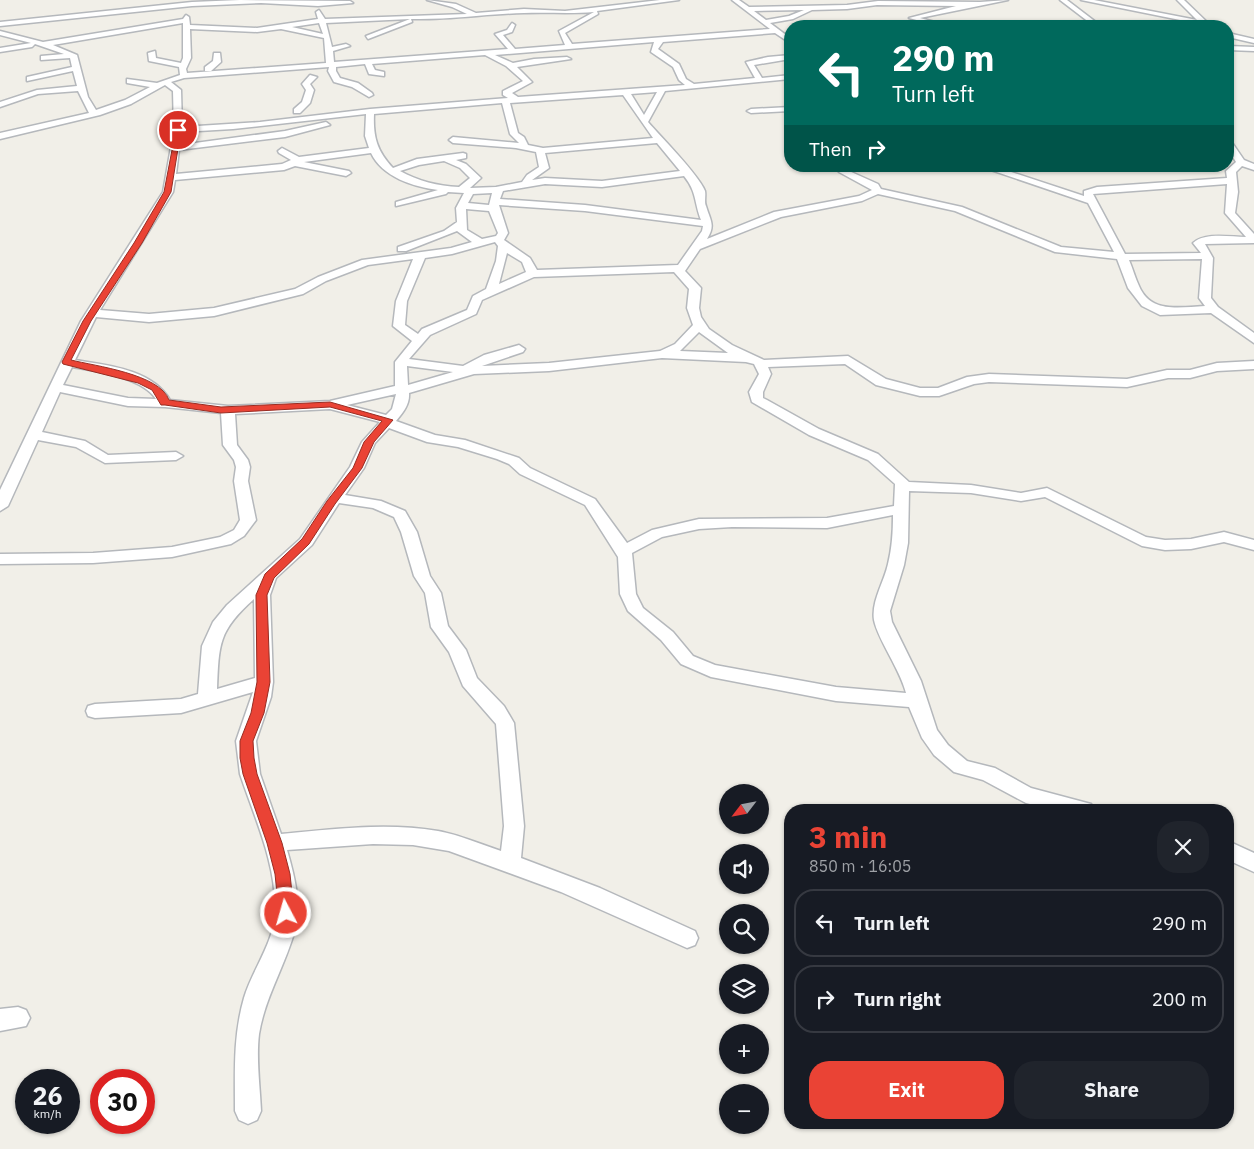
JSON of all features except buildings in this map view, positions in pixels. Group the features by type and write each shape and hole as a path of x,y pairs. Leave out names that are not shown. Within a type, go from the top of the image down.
{"street":[{"path":"430,0 454,5 475,15"},
{"path":"0,50 186,24 249,30 319,21 420,18 538,11 565,13 603,10 646,1 676,0"},
{"path":"735,0 745,5 784,37"},
{"path":"912,18 1005,0"},
{"path":"1063,0 1090,20"},
{"path":"1084,0 1182,20"},
{"path":"1180,0 1201,20"},
{"path":"0,24 188,4 262,1 318,4 350,3"},
{"path":"523,2 538,11 551,7 582,4 603,10"},
{"path":"745,5 816,8 877,2 982,4"},
{"path":"877,2 896,13"},
{"path":"184,76 182,69 187,58 186,24 188,4"},
{"path":"318,4 319,21 326,36 332,71 336,80"},
{"path":"592,8 630,5"},
{"path":"482,8 490,14"},
{"path":"782,8 785,13 782,20"},
{"path":"764,22 782,20 816,8"},
{"path":"568,46 561,32 603,10"},
{"path":"565,13 584,20"},
{"path":"910,20 904,17 921,20"},
{"path":"368,37 420,18"},
{"path":"300,31 319,21"},
{"path":"512,25 510,31 498,34 513,51"},
{"path":"278,26 300,31 308,35 326,36"},
{"path":"1234,31 1249,30"},
{"path":"0,136 93,113 128,102 162,84 184,76 775,31"},
{"path":"2,35 43,44 68,51 74,55 84,97 93,113"},
{"path":"1234,36 1254,41"},
{"path":"655,46 661,40"},
{"path":"628,42 655,46"},
{"path":"329,50 346,46"},
{"path":"655,46 656,53 676,66 683,80 693,87"},
{"path":"1234,48 1254,49"},
{"path":"152,53 152,59 229,73"},
{"path":"486,53 502,59 528,82 506,93 518,101"},
{"path":"44,58 74,55"},
{"path":"208,69 217,62 218,55"},
{"path":"760,80 749,64 784,58"},
{"path":"511,66 534,61 567,59"},
{"path":"367,62 372,72 381,74"},
{"path":"304,67 320,79"},
{"path":"30,80 78,68"},
{"path":"178,130 225,129 314,110 332,115 389,109 626,93 784,78"},
{"path":"295,114 308,100 310,90 306,84 320,79 336,80 359,87 369,95"},
{"path":"0,506 15,477 66,362 93,313 168,192 172,177 178,130 177,90 162,84 130,81"},
{"path":"0,105 37,92 82,88"},
{"path":"644,122 662,90"},
{"path":"207,700 211,645 217,630 231,610 306,542 357,468 369,442 398,410 403,398 401,390 401,362 418,340 434,328 472,312 477,298 532,274 680,268 698,246 707,231 708,224 701,202 700,191 661,140 644,122 626,93"},
{"path":"466,104 465,99 468,94"},
{"path":"506,102 514,134 521,139 525,147"},
{"path":"389,109 414,117"},
{"path":"751,111 784,109"},
{"path":"175,148 312,129 370,111"},
{"path":"370,111 368,134 375,150 393,171 422,186 448,191 499,190 526,183 558,181 590,184 629,182 685,173"},
{"path":"295,114 312,129"},
{"path":"0,127 34,128"},
{"path":"483,143 508,138 514,134"},
{"path":"453,140 525,147 540,151 661,140"},
{"path":"172,177 284,167 299,161 375,150"},
{"path":"282,151 292,160 345,175 356,163 375,150"},
{"path":"526,183 530,177 544,168 540,151"},
{"path":"393,171 417,162 463,156"},
{"path":"443,158 463,166 474,174 476,178 464,191 459,236 461,249"},
{"path":"1235,164 1254,168"},
{"path":"844,172 875,186 876,191"},
{"path":"1000,172 1090,201"},
{"path":"1231,172 1233,192 1230,216 1254,240"},
{"path":"1214,309 1160,311 1152,308 1134,288 1122,257 1087,193 1097,190 1232,181"},
{"path":"585,208 590,184"},
{"path":"490,291 501,261 503,233 493,213 499,190"},
{"path":"399,204 448,191"},
{"path":"698,246 778,214 862,198 876,191 958,209 1059,250 1122,257 1207,256"},
{"path":"683,219 701,202"},
{"path":"462,206 494,205 585,208 683,219 708,224"},
{"path":"93,313 163,318 214,312 298,292 337,273 461,227"},
{"path":"461,227 482,244"},
{"path":"1254,240 1218,239 1199,242 1207,256 1205,298 1214,309 1254,339"},
{"path":"376,259 461,249 501,242 523,256 530,263 532,274"},
{"path":"418,340 399,326 397,316 410,276 421,254"},
{"path":"680,268 681,274 695,288 693,308 700,324 712,338 754,361 765,374 756,397 762,403 806,428 873,457 894,474 902,486 900,543 896,565 882,611 884,622 893,644 912,680 929,733 954,763 961,767 988,773 1026,795 1061,804"},
{"path":"662,354 680,347 700,324"},
{"path":"55,387 128,402 165,403 228,410 330,405 401,390 470,370 488,358 519,349"},
{"path":"401,362 470,370 549,367 662,354 754,361 848,360 881,382 920,392 938,392 977,379 1127,383 1139,382 1167,374 1190,374 1217,367 1254,365"},
{"path":"66,362 141,381 155,388 163,396 165,403"},
{"path":"330,405 388,421 432,439 460,443 502,456 514,461 525,471 590,502 599,512 607,530 624,552 628,571 628,594 632,605 667,636 683,656 692,663 726,674 836,694 917,700"},
{"path":"0,559 93,558 172,552 216,544 231,538 248,520 241,481 243,467 238,455 230,445 228,410"},
{"path":"34,435 80,444 95,455 113,460 176,456"},
{"path":"0,477 15,477"},
{"path":"902,486 971,489 1021,497 1038,492 1047,492 1142,541 1165,544 1191,544 1224,537 1254,545"},
{"path":"336,496 346,501 376,504 400,514 409,532 422,576 433,593 440,627 457,650 469,681 497,711 505,723 508,733 514,826 510,863"},
{"path":"624,552 657,533 699,524 732,522 827,523 901,509"},
{"path":"248,1110 247,1036 256,997 284,929 286,913 282,874 274,843 250,774 246,741 257,713 264,682 262,595 269,576"},
{"path":"95,711 181,706 264,682"},
{"path":"274,843 359,835 434,839 510,863 610,902 687,938"},
{"path":"1234,853 1254,863"}],"route":[{"path":"178,130 168,192 138,243 87,321 66,362 141,381 155,388 163,396 165,403 221,410 330,405 389,420 369,442 357,468 331,503 306,542 275,568 269,576 262,595 264,682 262,697 246,741 247,758 250,774 274,843 282,874 286,913"}]}
